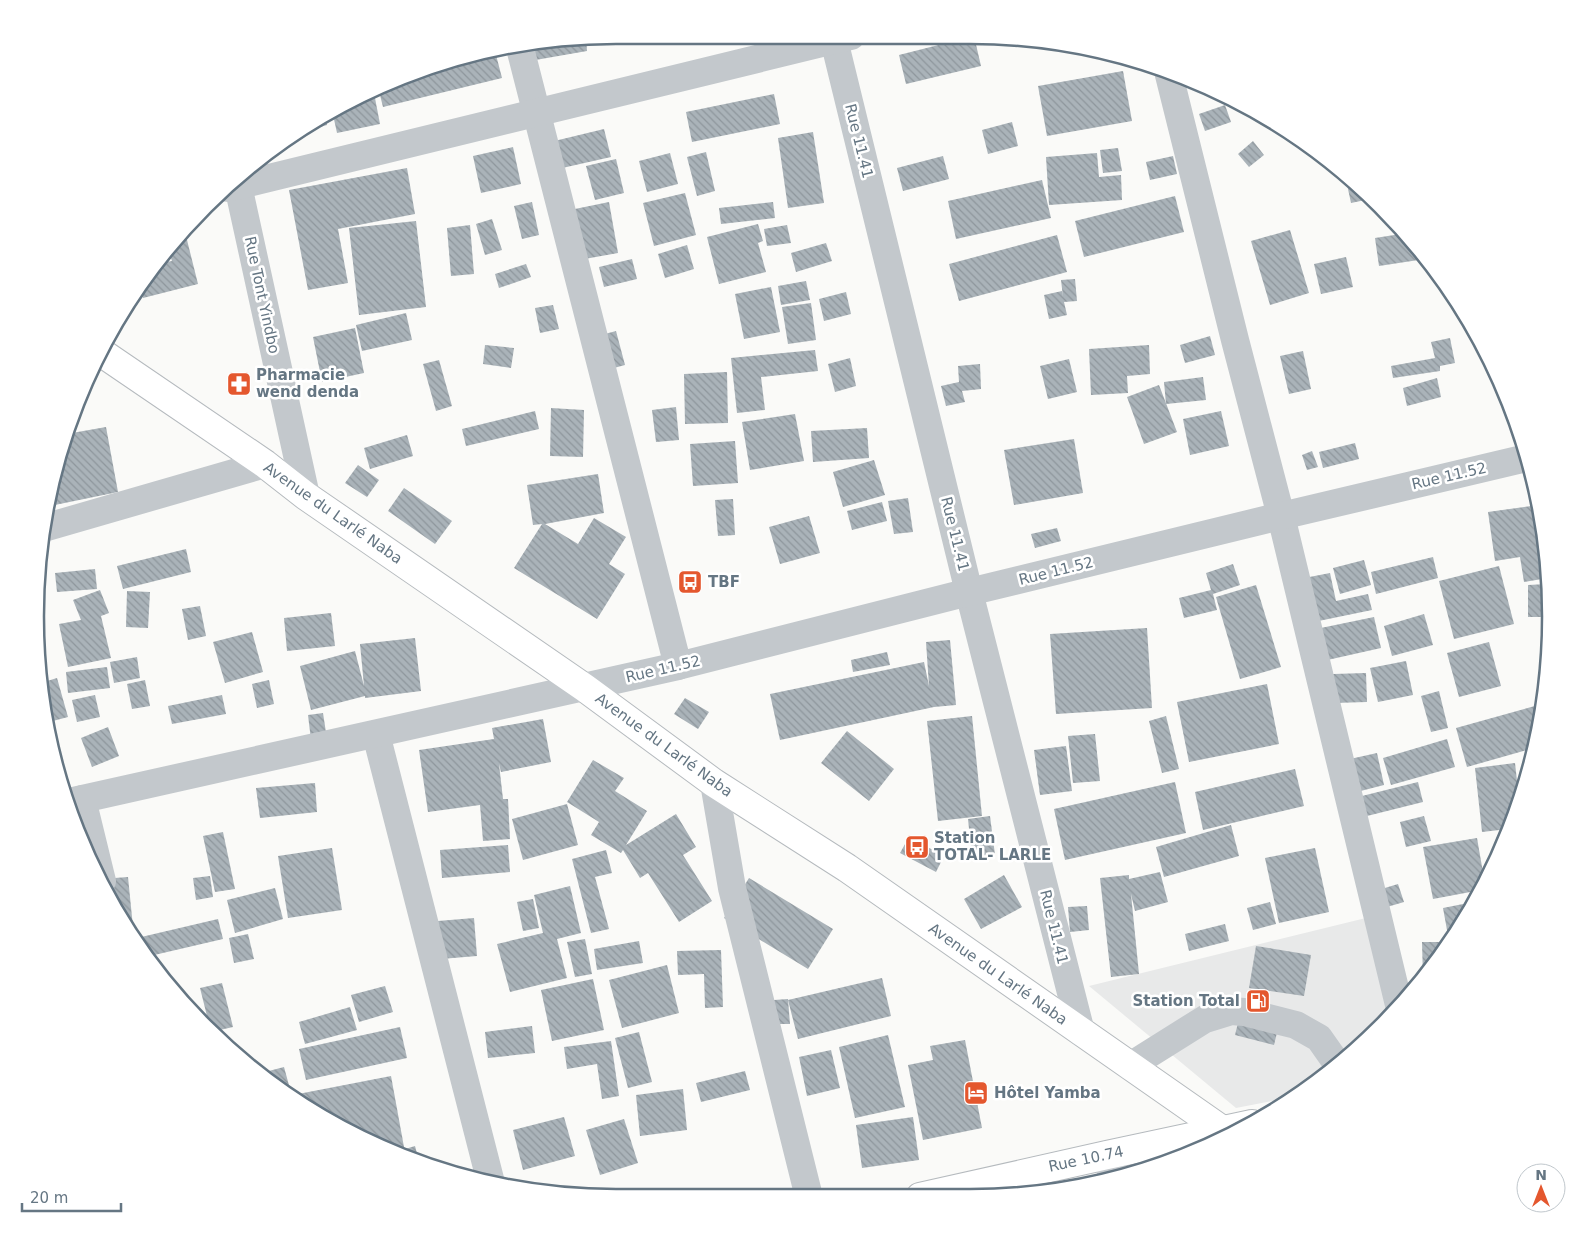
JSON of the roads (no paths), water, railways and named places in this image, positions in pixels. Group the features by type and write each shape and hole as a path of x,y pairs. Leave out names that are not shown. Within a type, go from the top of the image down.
{"main road":[{"name":"Avenue du Larlé Naba","path":"107,356 265,464 306,496 585,688 714,783 847,868 1222,1130"},
{"name":"Rue 10.74","path":"967,1189 1109,1165 1204,1139"}],"street":[{"path":"243,183 536,113 811,44"},
{"name":"Rue 11.41","path":"841,44 969,592 1081,1032"},
{"path":"521,52 678,666"},
{"path":"1170,80 1281,516 1397,997"},
{"name":"Rue Tont Yindbo","path":"235,190 306,496"},
{"name":"Rue 11.52","path":"76,801 585,688 969,592 1520,460"},
{"path":"52,526 265,464"},
{"path":"376,734 489,1175"},
{"path":"714,783 732,888 807,1189"},
{"path":"76,801 88,839"},
{"path":"1130,1066 1205,1019 1231,1011 1244,1012 1296,1025 1319,1038 1334,1058"}],"place":[{"name":"Pharmacie wend denda","path":"239,384"},
{"name":"TBF","path":"690,582"},
{"name":"Station TOTAL- LARLE","path":"917,847"},
{"name":"Station Total","path":"1258,1001"},
{"name":"Hôtel Yamba","path":"976,1093"}]}
